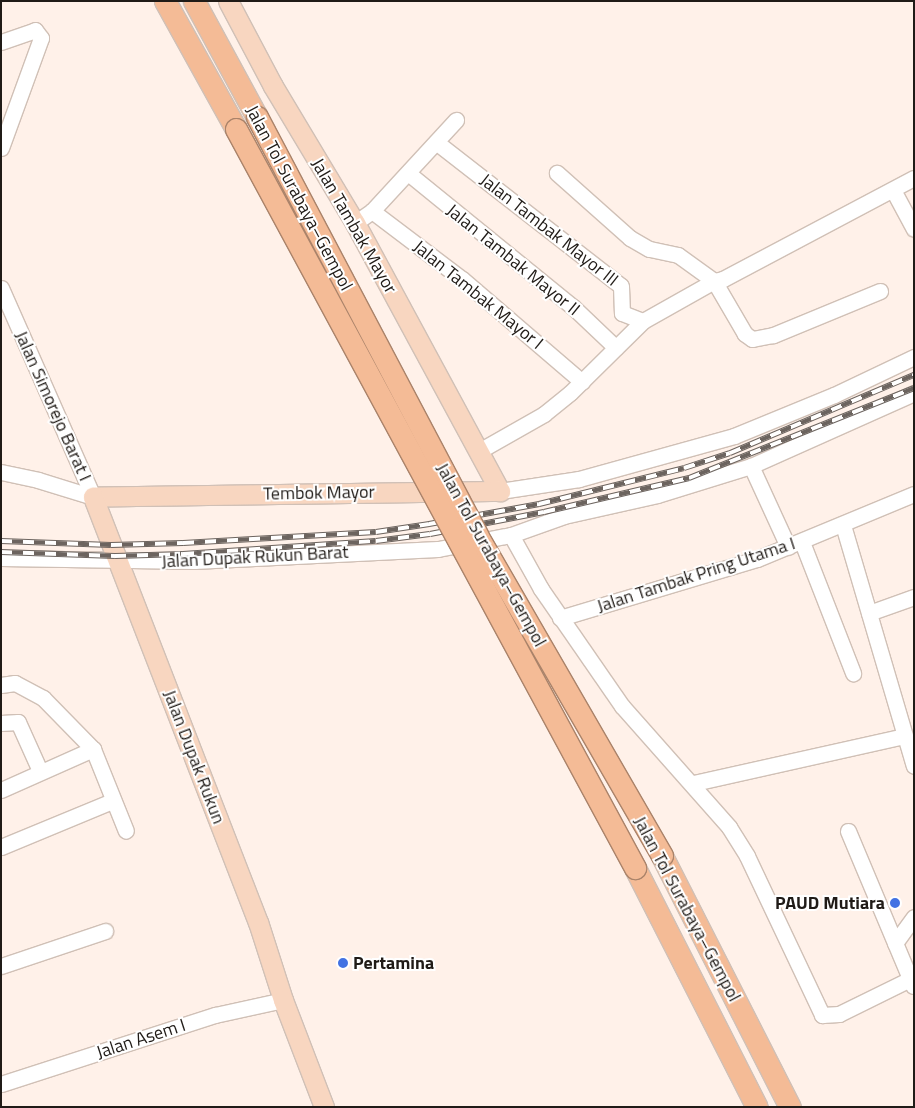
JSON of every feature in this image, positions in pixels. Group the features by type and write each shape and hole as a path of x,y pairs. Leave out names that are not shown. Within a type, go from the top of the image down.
{"highway":[{"name":"Jalan Tol Surabaya–Gempol","path":"164,1 236,129 635,868 757,1107"},
{"name":"Jalan Tol Surabaya–Gempol","path":"194,1 477,535 662,856 790,1107"}],"main road":[{"name":"Jalan Tambak Mayor","path":"228,1 273,86 355,223 479,451"},
{"path":"479,451 500,491"},
{"name":"Tembok Mayor","path":"93,497 500,491"},
{"name":"Jalan Dupak Rukun","path":"93,497 258,922 283,1000 324,1107"}],"street":[{"path":"1,42 36,30 42,42 7,115 1,148"},
{"path":"355,223 372,211 456,120"},
{"name":"Jalan Tambak Mayor III","path":"436,142 621,286 622,313 643,321"},
{"name":"Jalan Tambak Mayor II","path":"408,173 573,307 616,348"},
{"path":"557,174 630,238 650,249 678,255 714,281 746,334 752,339 774,335 880,290"},
{"path":"479,451 544,414 582,382 643,321 714,281 723,279 914,178"},
{"path":"894,190 914,229"},
{"name":"Jalan Tambak Mayor I","path":"372,211 462,279 582,382"},
{"name":"Jalan Simorejo Barat I","path":"1,288 93,497"},
{"path":"500,491 579,479 734,436 834,395 914,357"},
{"name":"Jalan Dupak Rukun Barat","path":"1,558 117,561 286,558 394,549 438,549 510,535 564,516 657,495 751,466 914,393"},
{"path":"751,466 795,544 853,673"},
{"path":"1,472 93,497"},
{"name":"Jalan Tambak Pring Utama I","path":"560,618 795,544 914,494"},
{"path":"843,525 869,613 907,713 904,736 914,766"},
{"path":"510,535 560,618 622,706 694,783 729,827 746,856 822,1015 839,1014 912,983 848,831"},
{"path":"869,613 914,597"},
{"path":"1,685 15,683 43,698 93,750 112,801 126,831"},
{"path":"1,723 18,722 40,771"},
{"path":"694,783 904,736"},
{"path":"1,790 40,771 93,750"},
{"path":"1,847 112,801"},
{"path":"895,943 914,917"},
{"path":"1,966 104,931"},
{"name":"Jalan Asem I","path":"1,1084 215,1015 283,1000"}],"railway":[{"path":"1,541 111,545 183,543 376,532 429,524 539,504 684,468 730,453 914,375"},
{"path":"1,552 115,556 183,554 376,541 430,534 544,512 689,478 914,388"}],"place":[{"name":"PAUD Mutiara","path":"895,903"},
{"name":"Pertamina","path":"343,963"}]}
